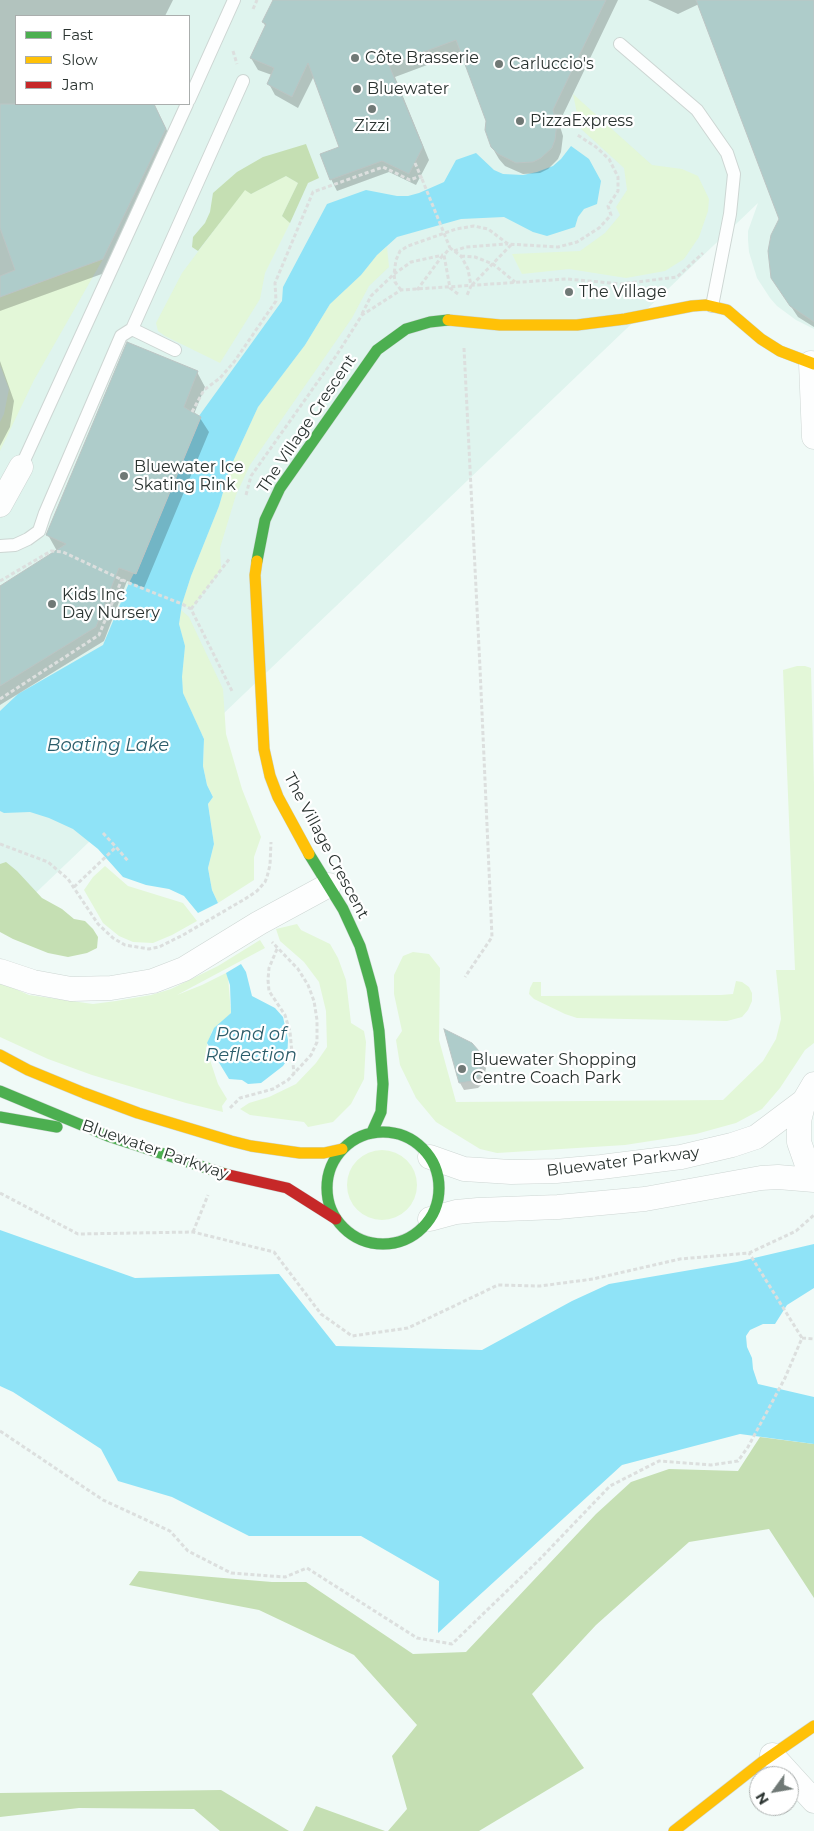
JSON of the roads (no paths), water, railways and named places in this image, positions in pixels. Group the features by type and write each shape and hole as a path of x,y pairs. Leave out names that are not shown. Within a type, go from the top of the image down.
{"street":[{"name":"The Village Crescent","path":"372,1132 381,1112 383,1084 372,988 360,946 343,909 278,798 270,776 264,749 255,574 260,539 268,511 280,488 344,395 378,350 393,337 411,327 442,320 462,320 500,325 577,325 625,319 692,306 712,306 727,310 761,339 780,351 812,364"},
{"path":"812,364 814,437"},
{"path":"0,506 21,467"},
{"path":"0,971 33,982 71,989 96,990 136,985 174,974 329,885"},
{"name":"Bluewater Parkway","path":"0,1055 28,1070 93,1096 182,1127 231,1141 300,1154 324,1153 342,1149"},
{"name":"Bluewater Parkway","path":"0,1091 108,1136 174,1159 227,1175 287,1188 336,1219"},
{"path":"809,1093 799,1121 799,1142 806,1162 814,1176"},
{"name":"Bluewater Parkway","path":"430,1156 464,1169 511,1172 601,1167 681,1157 732,1145 756,1137 809,1093"},
{"path":"0,1117 108,1136"},
{"path":"388,1131 405,1135 419,1144 430,1156 436,1168 440,1188 436,1207 430,1219 412,1236 396,1242 377,1244 354,1236 336,1219 329,1200 327,1180 331,1167 342,1149 358,1137 372,1132 388,1131"},
{"path":"430,1219 456,1212 485,1209 558,1207 654,1198 734,1181 760,1178 778,1177 814,1180"},
{"path":"674,1831 772,1755 814,1726"},
{"path":"772,1755 814,1801"}],"lane":[{"path":"190,98 234,0"},
{"path":"620,44 697,110 726,153 734,174 730,214 712,306"},
{"path":"0,546 15,545 39,531 121,336 132,330 243,81"},
{"path":"21,467 187,105"},
{"path":"132,330 175,350"}],"water":[{"name":"Boating Lake","path":"571,146 589,159 601,181 597,204 584,209 578,217 575,227 547,236 533,232 504,217 461,219 397,237 330,304 305,345 258,407 230,468 219,506 191,576 182,604 179,624 185,646 182,677 183,693 204,739 203,766 207,785 213,797 208,804 214,844 208,868 212,890 218,903 198,913 184,896 169,889 146,885 123,877 98,849 73,829 30,812 4,813 0,811 0,711 18,694 103,645 129,583 134,573 136,574 201,417 199,416 282,301 283,287 327,204 366,190 397,196 419,193 444,182 456,160 476,153 494,170 503,174 523,175 537,172 553,166"},
{"name":"Pond of Reflection","path":"241,964 246,972 252,996 275,1008 283,1017 288,1040 287,1060 283,1066 261,1083 248,1084 242,1080 229,1079 207,1043 214,1028 231,1013 230,985 226,973"},
{"path":"0,1230 135,1278 279,1274 336,1346 482,1350 572,1301 609,1284 737,1262 814,1244 814,1288 787,1305 775,1324 763,1324 750,1330 746,1336 747,1347 752,1358 758,1384 814,1397 814,1444 740,1434 622,1465 438,1633 439,1581 361,1536 249,1536 172,1497 118,1481 101,1449 13,1392 0,1386"}],"place":[{"name":"Côte Brasserie","path":"355,58"},
{"name":"Carluccio's","path":"499,64"},
{"name":"Bluewater","path":"357,89"},
{"name":"Zizzi","path":"372,109"},
{"name":"PizzaExpress","path":"520,121"},
{"name":"The Village","path":"569,292"},
{"name":"Bluewater Ice Skating Rink","path":"124,476"},
{"name":"Kids Inc Day Nursery","path":"52,604"},
{"name":"Bluewater Shopping Centre Coach Park","path":"462,1069"}]}
